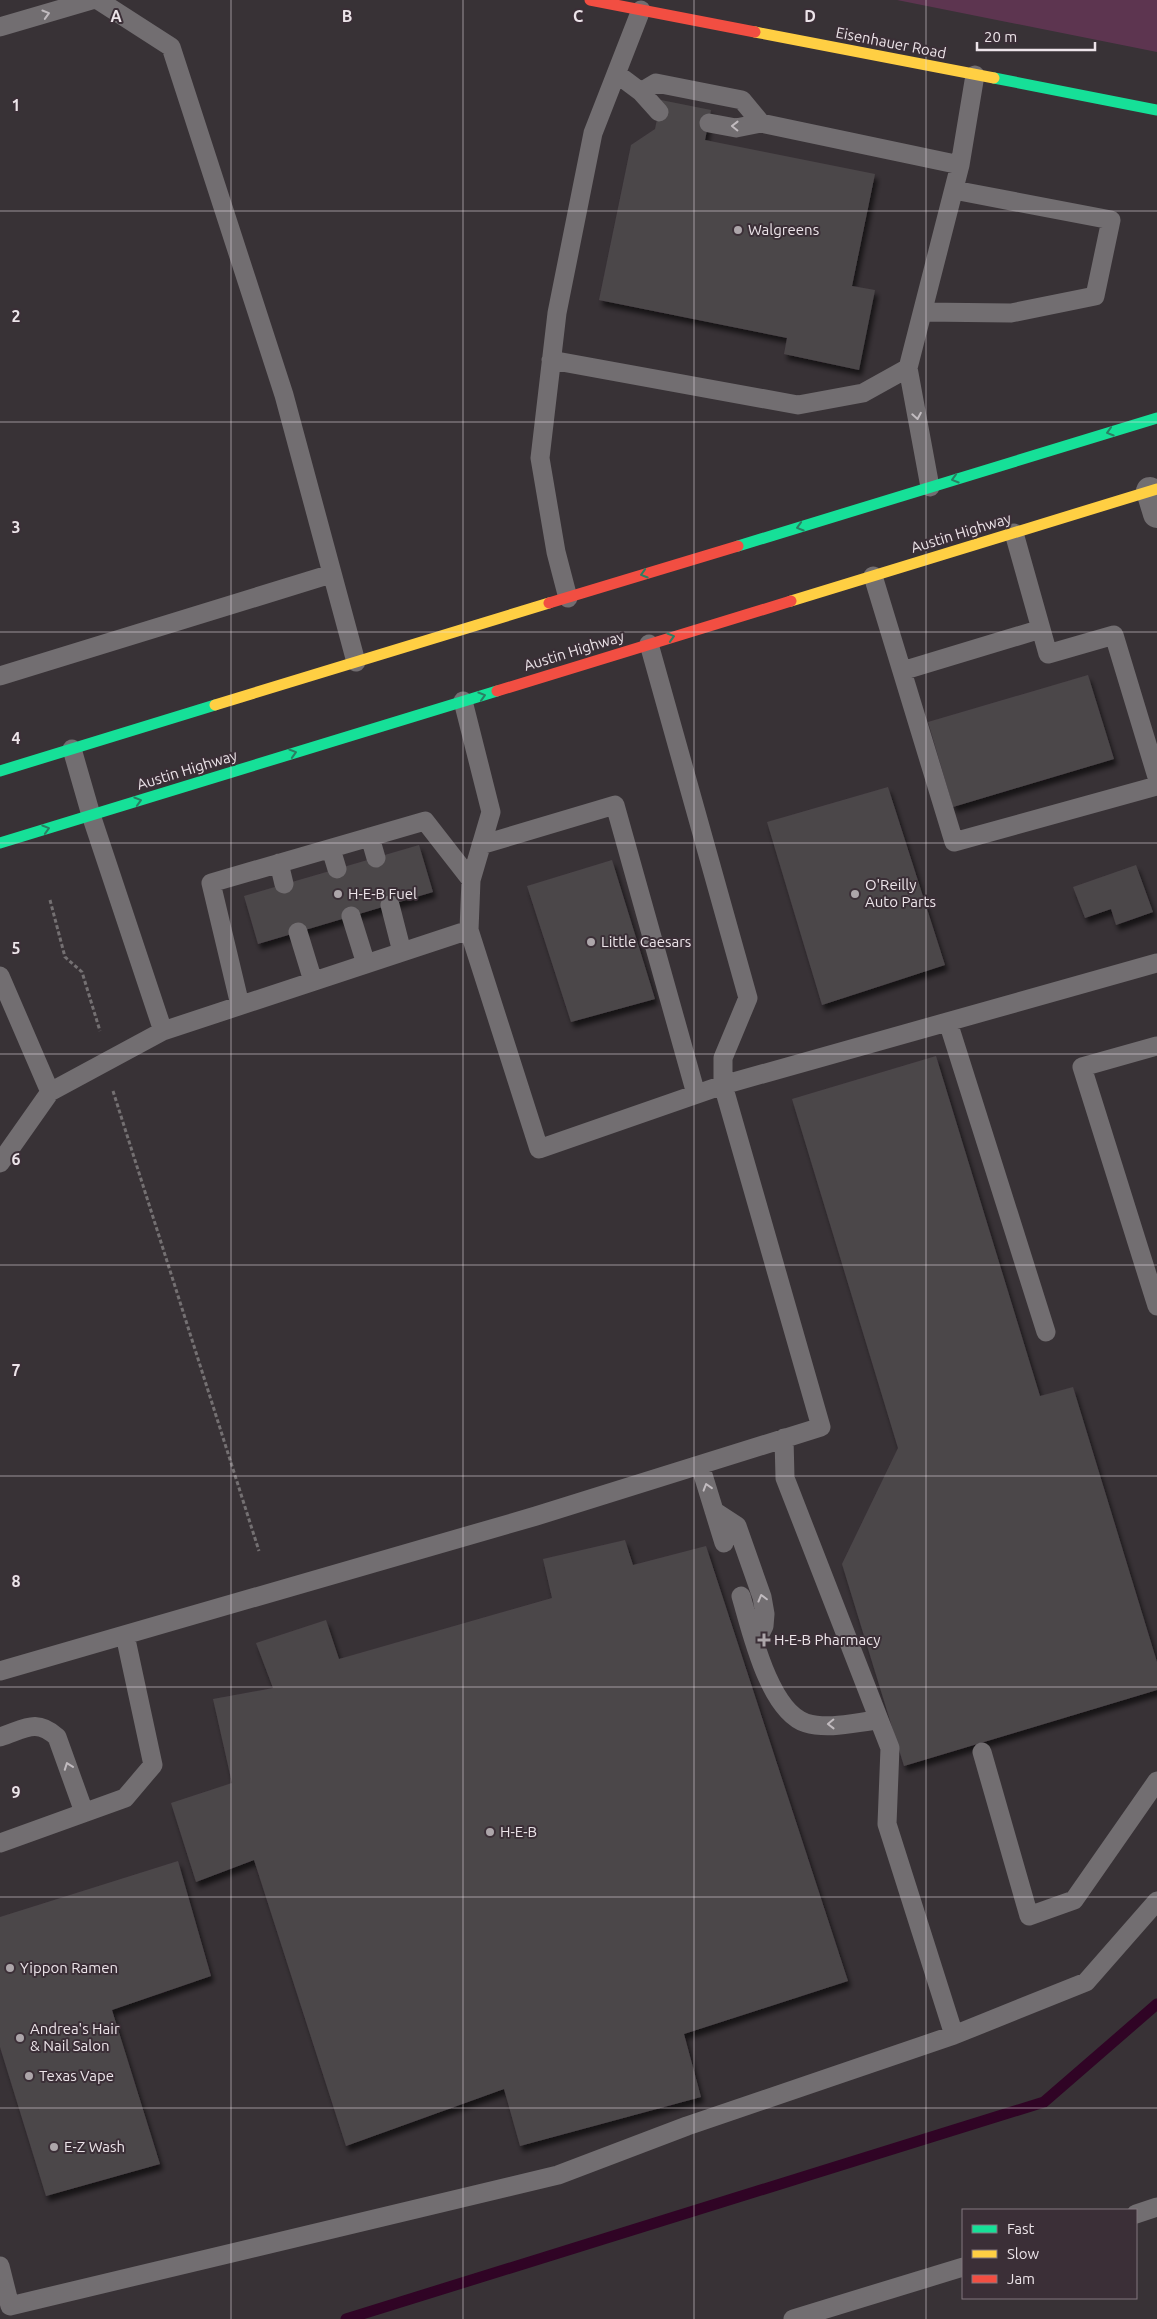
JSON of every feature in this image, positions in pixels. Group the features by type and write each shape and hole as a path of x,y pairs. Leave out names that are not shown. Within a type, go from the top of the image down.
{"main road":[{"name":"Eisenhauer Road","path":"590,0 1157,110"},
{"path":"0,771 1157,418"},
{"name":"Austin Highway","path":"0,842 1014,533 1155,498"}],"lane":[{"path":"0,27 92,0"},
{"path":"98,0 171,47 284,395 356,662"},
{"path":"568,598 556,552 540,458 551,360 557,313 593,133 641,10"},
{"path":"617,74 641,92 659,112"},
{"path":"930,487 908,368 960,165 975,75"},
{"path":"641,92 656,82 742,100 761,123"},
{"path":"709,123 736,128 761,123 960,165"},
{"path":"923,312 1011,313 1095,296 1111,220 954,190"},
{"path":"551,360 798,406 863,393 908,368"},
{"path":"1014,533 1048,654 1114,635 1157,777"},
{"path":"0,676 331,574"},
{"path":"873,576 954,842 1157,786"},
{"path":"902,671 1041,628"},
{"path":"0,1671 536,1516 821,1426 723,1085 722,1058 748,998 649,644"},
{"path":"463,701 490,812 471,880 469,930 539,1149 723,1085 1157,963"},
{"path":"72,749 91,815 163,1031"},
{"path":"481,845 615,805 696,1094"},
{"path":"240,1005 211,883 425,821 471,880"},
{"path":"370,836 376,858"},
{"path":"331,849 337,869"},
{"path":"279,863 284,884"},
{"path":"390,905 402,952"},
{"path":"351,916 366,964"},
{"path":"0,1163 50,1092 163,1031 469,930"},
{"path":"298,932 313,981"},
{"path":"0,976 50,1092"},
{"path":"948,1022 1046,1332"},
{"path":"1157,1046 1082,1067 1157,1306"},
{"path":"784,1438 785,1478 890,1748 887,1824 954,2035"},
{"path":"700,1465 724,1543"},
{"path":"714,1511 737,1526 762,1597 766,1614 764,1626 756,1644"},
{"path":"741,1596 763,1669 776,1694 790,1713 806,1723 831,1725 880,1720"},
{"path":"0,1842 125,1798 153,1765 125,1635"},
{"path":"0,1737 38,1725 48,1729 58,1737 84,1812"},
{"path":"982,1752 1029,1916 1074,1900 1157,1781"},
{"path":"0,2266 5,2307 558,2175 687,2126 954,2035 1086,1982 1157,1901"},
{"path":"1137,2214 1157,2207"},
{"path":"793,2319 962,2267"}],"path":[{"path":"50,900 65,957 82,972 101,1033"},
{"path":"111,1084 259,1551"}],"shaded area":[{"path":"897,0 1157,0 1157,52"}],"building":[{"name":"Walgreens","path":"661,100 711,110 705,140 875,174 852,286 875,290 859,370 784,354 787,338 599,300 631,145 655,129"},
{"path":"1088,675 1114,759 953,807 928,722"},
{"name":"O'Reilly Auto Parts","path":"888,787 945,965 822,1005 767,822"},
{"name":"H-E-B Fuel","path":"419,845 433,892 258,944 244,896"},
{"name":"Little Caesars","path":"612,860 655,999 571,1022 527,886"},
{"path":"1136,865 1153,912 1116,925 1111,909 1085,918 1073,887"},
{"path":"936,1056 1040,1396 1073,1387 1157,1662 1157,1690 904,1766 842,1564 898,1448 792,1099"},
{"name":"H-E-B","path":"625,1540 633,1565 706,1546 848,1981 684,2034 701,2097 520,2146 504,2089 346,2146 254,1860 196,1882 171,1803 232,1783 213,1699 273,1688 256,1643 326,1620 339,1659 552,1598 543,1559"},
{"path":"178,1861 211,1976 112,2010 160,2164 46,2196 0,2047 0,1917"}],"waterway":[{"path":"346,2319 1044,2102 1157,2004"}],"traffic: fast":[{"path":"994,78 1157,110"},
{"path":"738,546 1157,418"},
{"path":"0,843 497,691"},
{"path":"0,771 215,705"}],"traffic: slow":[{"path":"755,32 994,78"},
{"path":"791,601 1157,489"},
{"path":"215,705 549,603"}],"traffic: jam":[{"path":"590,0 755,32"},
{"path":"549,603 738,546"},
{"path":"497,691 791,601"}],"place":[{"name":"Walgreens","path":"738,230"},
{"name":"H-E-B Fuel","path":"338,894"},
{"name":"O'Reilly Auto Parts","path":"855,894"},
{"name":"Little Caesars","path":"591,942"},
{"name":"H-E-B Pharmacy","path":"764,1640"},
{"name":"H-E-B","path":"490,1832"},
{"name":"Yippon Ramen","path":"10,1968"},
{"name":"Andrea's Hair & Nail Salon","path":"20,2038"},
{"name":"Texas Vape","path":"29,2076"},
{"name":"E-Z Wash","path":"54,2147"}]}
